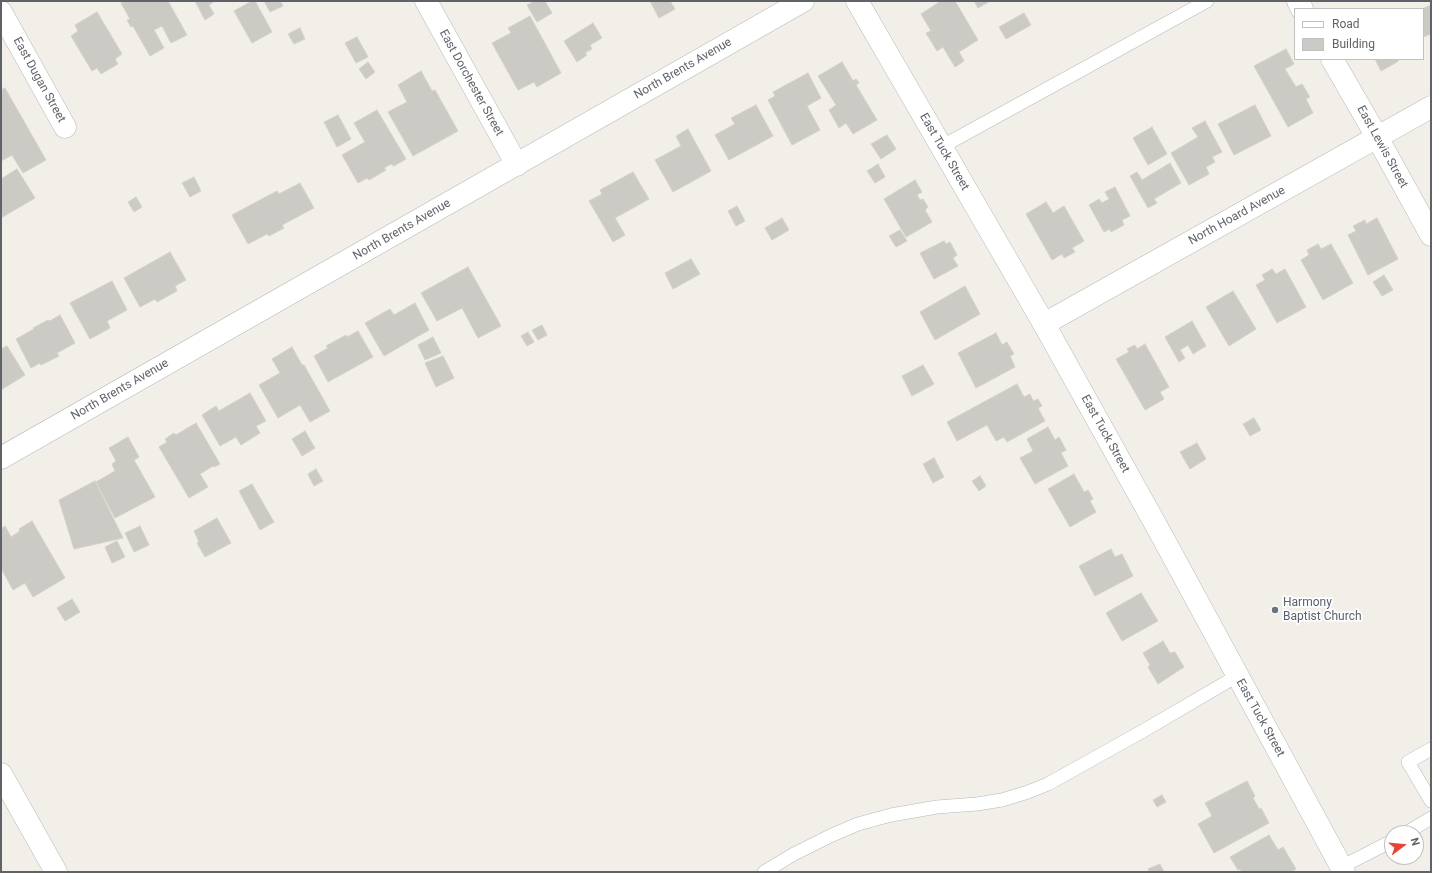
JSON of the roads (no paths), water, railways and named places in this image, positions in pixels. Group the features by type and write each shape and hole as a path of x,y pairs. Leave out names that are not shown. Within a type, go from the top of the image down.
{"street":[{"name":"East Dorchester Street","path":"426,1 517,165"},
{"name":"North Brents Avenue","path":"1,458 803,1"},
{"name":"East Tuck Street","path":"857,1 1044,324 1343,870"},
{"name":"East Dugan Street","path":"1,12 65,127"},
{"name":"East Lewis Street","path":"1333,60 1431,236"},
{"name":"North Hoard Avenue","path":"1044,324 1431,107"},
{"path":"1,774 56,872"}],"lane":[{"path":"941,147 1207,1"},
{"path":"764,872 794,854 858,824 891,815 937,807 977,804 1002,800 1048,784 1237,676"},
{"path":"1431,749 1408,762 1431,801"},
{"path":"1419,825 1431,818"},
{"path":"1343,870 1384,846"}],"place":[{"name":"Harmony Baptist Church","path":"1275,610"}]}
